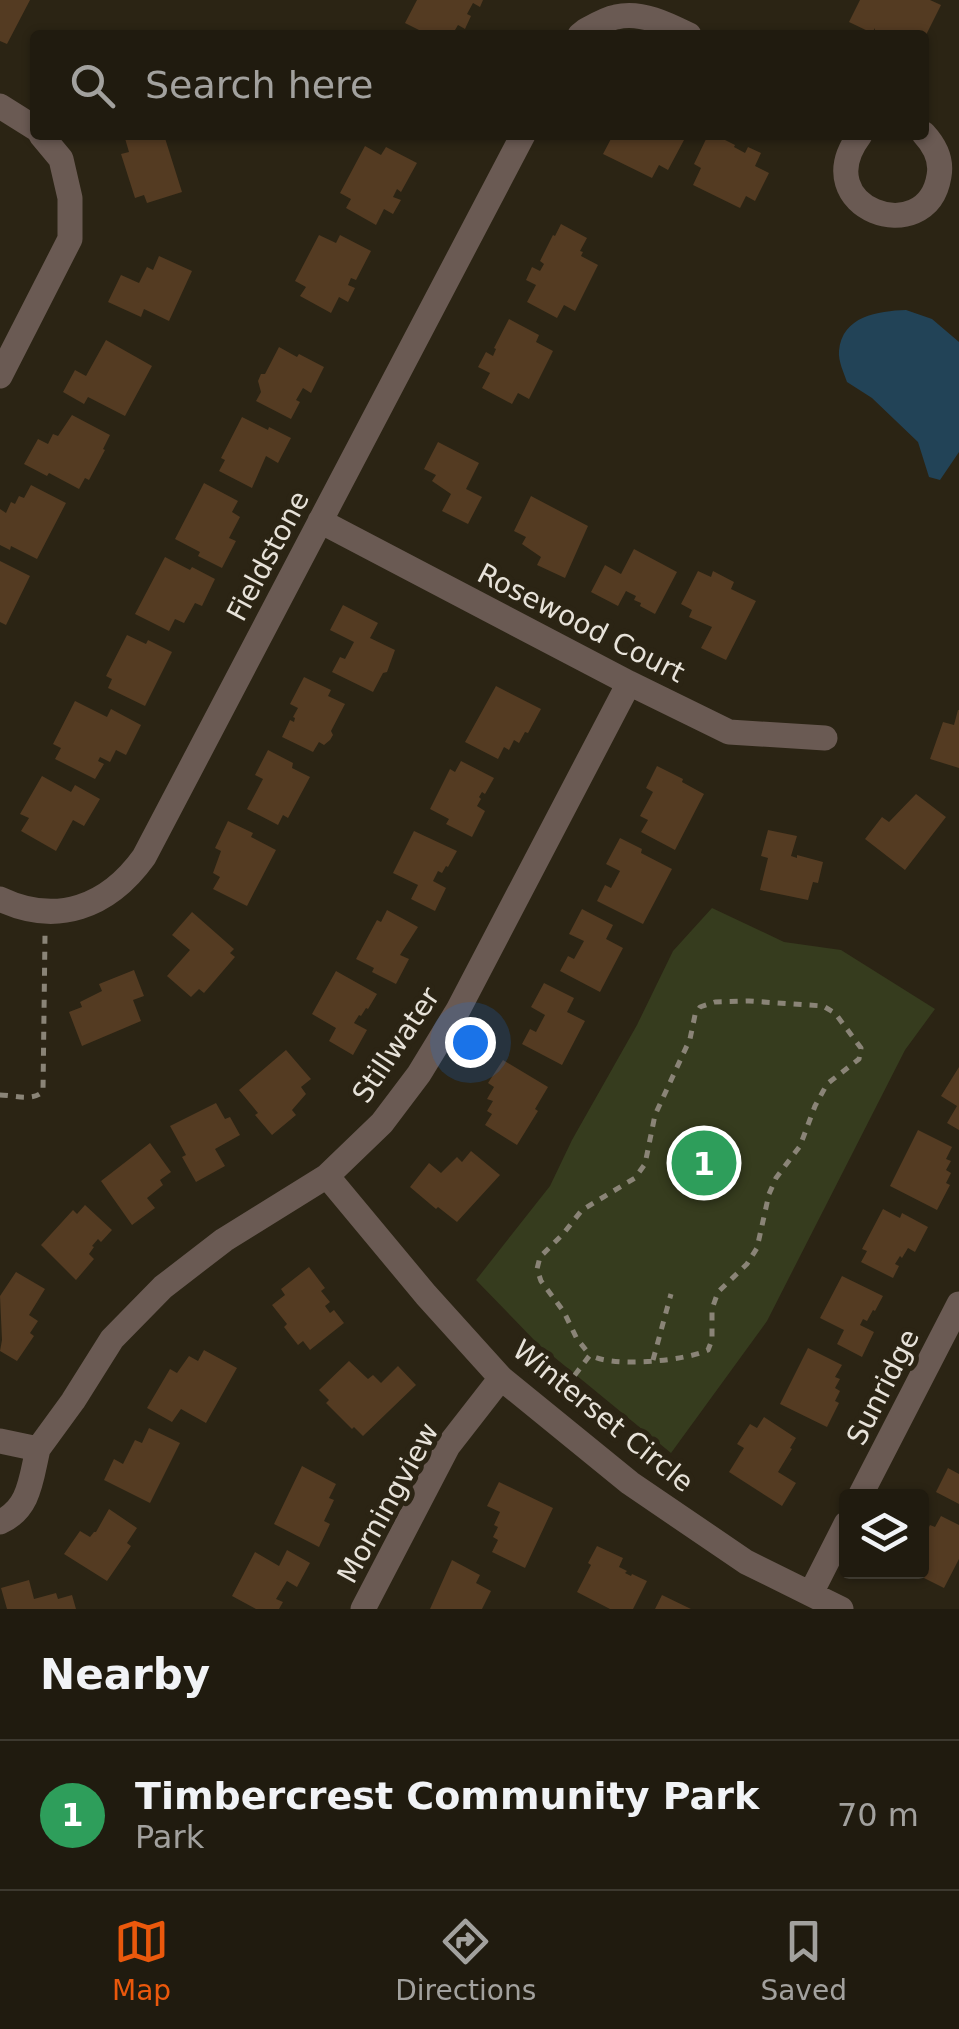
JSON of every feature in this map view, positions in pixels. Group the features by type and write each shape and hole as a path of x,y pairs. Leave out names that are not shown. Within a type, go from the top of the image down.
{"street":[{"path":"586,30 619,16 664,22 679,30"},
{"path":"0,106 30,125"},
{"path":"0,376 70,239 70,198 61,158 45,140"},
{"name":"Fieldstone","path":"0,900 44,912 86,906 132,875 144,858 519,140"},
{"path":"856,140 846,165 847,181 854,196 865,208 896,216 912,213 934,193 940,164 929,140"},
{"name":"Rosewood Court","path":"320,521 729,732 825,738"},
{"name":"Stillwater","path":"0,1522 18,1511 26,1500 38,1449 112,1338 163,1287 224,1240 327,1176 382,1123 419,1074 458,1010 629,683"},
{"name":"Winterset Circle","path":"327,1176 426,1296 502,1378 630,1483 746,1562 841,1609"},
{"name":"Sunridge","path":"864,1489 959,1304"},
{"name":"Morningview","path":"364,1609 448,1446 502,1378"},
{"path":"0,1442 38,1449"},
{"path":"811,1593 839,1538"}],"path":[{"path":"0,1095 33,1097 43,1091 44,912"},
{"path":"749,1001 823,1006 835,1013 861,1048 858,1058 827,1084 814,1106 800,1146 776,1178 757,1248 748,1264 718,1292 712,1309 712,1340 708,1350 696,1356 637,1363 604,1361 590,1355 540,1281 540,1257 582,1210 635,1178 645,1164 655,1115 690,1039 700,1007 715,1002 749,1001"},
{"path":"654,1360 671,1294"},
{"path":"565,1388 590,1355"}],"green space":[{"path":"712,908 784,942 841,950 935,1009 905,1050 767,1321 671,1453 537,1343 476,1280 550,1186 673,951"}],"water":[{"path":"906,310 932,319 959,342 959,452 940,480 929,477 918,442 872,398 847,382 839,359 842,339 854,323 873,314"}],"building":[{"path":"0,0 30,0 7,44 0,41"},
{"path":"417,0 483,0 480,7 473,3 465,29 458,25 455,30 419,30 405,23"},
{"path":"860,0 930,0 941,5 928,30 866,30 849,22"},
{"path":"125,140 166,140 182,192 147,203 144,195 135,198 121,154 129,152"},
{"path":"610,140 684,140 668,170 659,165 652,178 603,154"},
{"path":"706,140 725,140 745,153 748,147 761,153 755,166 769,173 755,201 746,196 740,208 693,185 701,168 694,164"},
{"path":"365,146 381,155 386,147 417,163 401,192 397,189 393,197 401,200 393,214 384,209 376,225 346,208 351,199 340,193"},
{"path":"561,224 587,238 581,256 598,265 575,311 564,305 557,318 527,302 536,285 526,280 532,267 540,271 544,264 540,261"},
{"path":"319,235 336,243 340,235 371,251 356,280 351,278 348,285 355,288 348,302 339,297 331,313 300,296 306,287 295,281"},
{"path":"159,256 192,271 169,321 144,309 141,317 108,302 121,275 139,283 147,267 153,270"},
{"path":"509,319 539,335 536,342 553,351 529,399 518,393 512,404 482,388 490,373 478,367 486,352 493,356"},
{"path":"106,340 152,366 125,416 88,397 84,404 63,392 75,370 86,376"},
{"path":"279,347 324,367 311,393 303,388 291,419 256,401 261,392 258,381"},
{"path":"72,415 110,435 89,480 85,478 79,489 24,464 38,439 48,444"},
{"path":"242,417 291,438 278,463 266,456 252,488 219,471 225,460 221,458"},
{"path":"438,442 479,463 466,489 482,497 468,524 442,511 451,494 432,481 436,475 424,469"},
{"path":"204,483 238,501 232,512 240,517 229,538 236,541 222,568 175,539"},
{"path":"31,485 66,503 37,559 0,545 0,509 6,513 11,502 15,504 19,496 24,498"},
{"path":"531,496 588,526 565,578 537,565 541,557 522,544 526,537 514,531"},
{"path":"634,549 677,572 655,614 640,606 634,600 636,596 626,591 618,606 591,592 605,565 621,574"},
{"path":"165,557 215,579 202,606 195,603 184,623 175,619 169,631 135,614"},
{"path":"0,561 30,576 6,625 0,622"},
{"path":"698,571 711,577 713,571 734,582 731,589 756,601 726,660 701,648 712,627 689,617 692,610 681,604"},
{"path":"343,605 378,623 370,638 395,650 387,672 373,692 332,672 354,642 330,630"},
{"path":"127,635 172,652 145,706 108,688 112,679 106,676"},
{"path":"304,677 331,690 328,696 345,704 330,740 324,745 319,742 313,752 282,737 290,720 294,722 298,708 290,704"},
{"path":"496,686 541,709 528,733 519,743 514,740 509,750 504,747 498,759 465,742"},
{"path":"75,701 107,717 111,709 141,725 126,755 116,750 110,762 100,757 98,761 104,764 95,779 55,759 61,748 53,744"},
{"path":"958,710 959,768 930,759 943,722 954,725"},
{"path":"268,750 310,777 288,818 283,815 278,825 247,809 263,779 255,775"},
{"path":"461,761 494,778 479,797 477,806 485,811 472,837 446,824 449,819 430,809 450,769 455,772"},
{"path":"657,766 704,794 675,850 641,832 648,820 640,816 653,792 646,788"},
{"path":"42,776 71,792 75,785 100,799 84,826 73,820 56,851 21,831 29,818 20,814"},
{"path":"916,794 946,817 905,870 865,839 882,817 889,822"},
{"path":"228,821 276,850 247,906 213,889 220,877 213,873 221,851 215,848"},
{"path":"768,830 797,836 791,856 823,862 818,883 813,882 808,900 760,890 768,858 761,856"},
{"path":"414,831 457,851 433,881 446,888 435,911 411,899 418,885 393,873"},
{"path":"620,838 672,869 643,924 597,901 605,885 611,888 620,871 606,864"},
{"path":"582,909 613,925 606,939 623,948 600,992 560,971 568,956 574,959 584,941 569,934"},
{"path":"387,910 418,927 400,955 409,959 396,984 356,959 377,920 381,922"},
{"path":"192,912 234,949 230,953 235,957 204,993 199,989 191,997 167,976 190,950 172,935"},
{"path":"134,970 144,996 133,1000 141,1021 82,1046 69,1012 102,991 99,984"},
{"path":"336,971 377,994 354,1023 367,1030 353,1055 329,1041 336,1028 312,1014"},
{"path":"544,983 574,998 567,1012 585,1021 562,1065 522,1044 530,1029 536,1032 545,1015 531,1007"},
{"path":"286,1050 311,1079 301,1087 306,1094 292,1110 296,1115 272,1135 239,1090"},
{"path":"503,1060 548,1087 517,1145 485,1125 492,1114 487,1111 493,1101 487,1099 494,1087 488,1083"},
{"path":"959,1067 959,1130 947,1123 957,1106 941,1096"},
{"path":"216,1103 240,1135 215,1149 225,1166 196,1182 170,1126"},
{"path":"918,1130 952,1147 946,1159 951,1161 946,1170 951,1173 946,1183 950,1185 937,1210 890,1186"},
{"path":"150,1143 171,1172 147,1198 155,1208 132,1225 101,1181"},
{"path":"471,1151 500,1175 457,1222 410,1187 429,1163 441,1173 457,1157 462,1162"},
{"path":"85,1205 112,1230 92,1246 89,1254 94,1259 76,1280 41,1245 73,1210 77,1214"},
{"path":"883,1209 900,1218 902,1213 928,1227 915,1252 908,1248 900,1256 893,1278 861,1262 867,1251 862,1249"},
{"path":"309,1267 325,1288 321,1291 330,1302 325,1306 330,1313 334,1310 344,1323 310,1350 303,1341 298,1345 272,1305 285,1295 281,1289"},
{"path":"16,1272 45,1289 29,1315 38,1321 30,1333 34,1336 17,1361 0,1351 0,1296"},
{"path":"842,1276 883,1296 875,1311 860,1325 874,1332 862,1357 837,1344 844,1330 820,1318"},
{"path":"808,1348 842,1365 835,1377 840,1379 835,1388 840,1391 835,1401 839,1403 827,1427 780,1404"},
{"path":"204,1350 237,1368 206,1423 181,1409 172,1422 147,1408 170,1369 177,1373 189,1356 198,1361"},
{"path":"349,1361 368,1379 373,1375 381,1383 398,1366 416,1385 363,1436 326,1403 329,1400 319,1390"},
{"path":"764,1417 796,1438 778,1472 796,1483 782,1506 729,1472 744,1448 737,1444 750,1424 757,1428"},
{"path":"149,1428 180,1443 150,1503 104,1480 114,1459 123,1464 135,1440 142,1443"},
{"path":"302,1466 336,1484 329,1498 334,1500 324,1521 330,1524 319,1547 274,1524"},
{"path":"948,1468 959,1474 959,1504 936,1492"},
{"path":"499,1482 553,1508 525,1568 492,1552 498,1540 493,1537 500,1512 487,1506"},
{"path":"109,1509 137,1528 127,1543 131,1546 107,1581 64,1554 80,1531 90,1537 96,1532"},
{"path":"941,1516 959,1525 959,1559 944,1588 926,1579 929,1527 935,1527"},
{"path":"597,1546 623,1558 619,1567 625,1573 647,1581 633,1609 610,1609 577,1592"},
{"path":"287,1550 310,1563 297,1587 287,1581 276,1599 283,1602 279,1609 256,1609 232,1596 255,1552 279,1566"},
{"path":"452,1560 480,1575 476,1583 491,1591 482,1609 430,1609"},
{"path":"29,1580 34,1599 56,1593 58,1599 72,1595 76,1609 7,1609 1,1588"},
{"path":"662,1595 691,1609 655,1609"}],"place":[{"name":"Timbercrest Community Park","path":"704,1163"}]}
